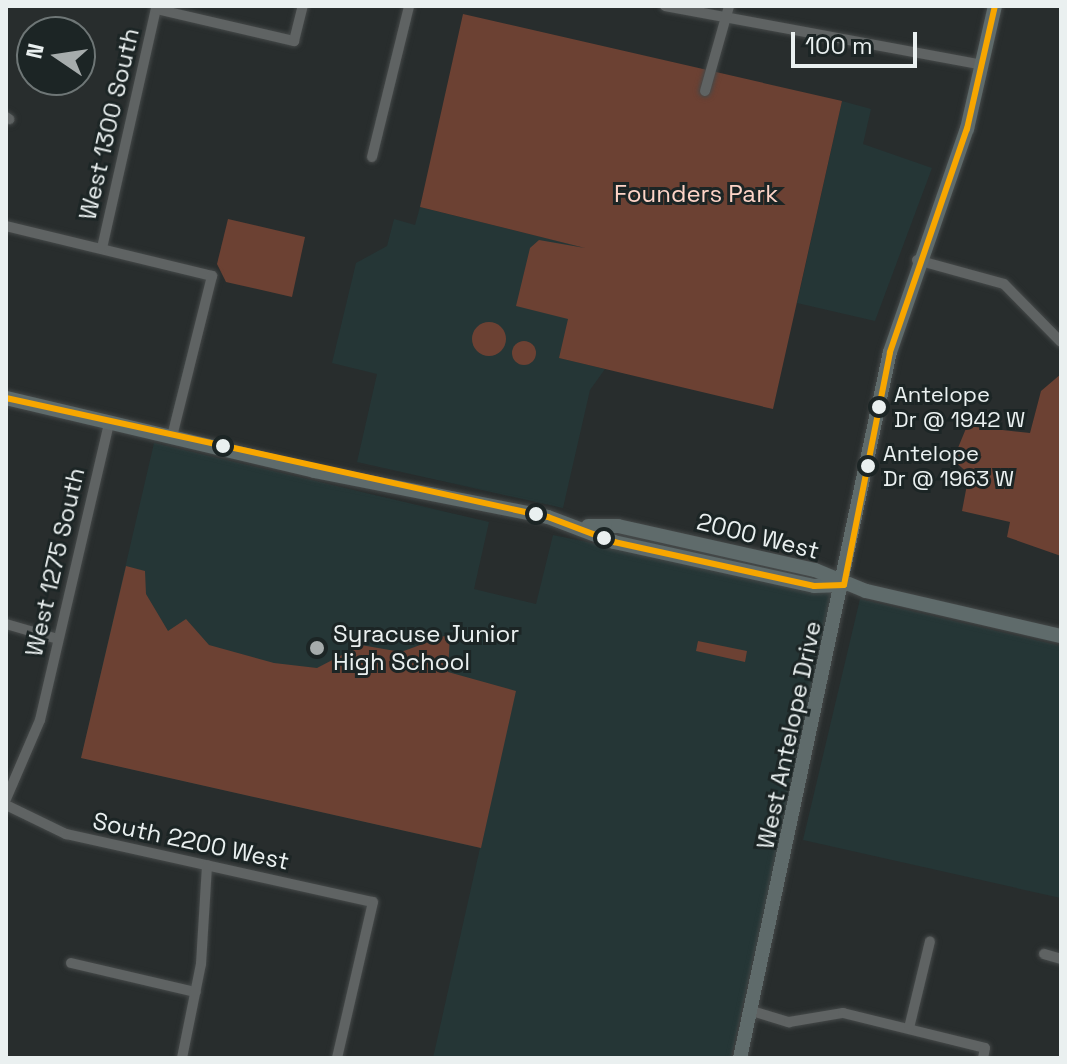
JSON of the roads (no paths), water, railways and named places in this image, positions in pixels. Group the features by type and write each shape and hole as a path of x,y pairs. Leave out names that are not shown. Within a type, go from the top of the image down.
{"main road":[{"name":"West Antelope Drive","path":"740,1058 844,585 890,352 917,260 983,65 995,6"},
{"name":"2000 West","path":"6,398 109,424 584,526 618,526 815,570 844,585 1061,636"}],"street":[{"name":"West 1300 South","path":"102,248 156,9 294,41 303,6"},
{"path":"372,157 409,6"},
{"path":"665,6 726,21 983,65"},
{"path":"705,91 729,6"},
{"path":"6,226 212,276 172,437"},
{"path":"917,260 1004,284 1061,342"},
{"name":"West 1275 South","path":"6,802 40,720 109,424"},
{"path":"6,624 58,639"},
{"name":"South 2200 West","path":"6,802 66,834 373,902 337,1058"},
{"path":"182,1058 196,992 207,865"},
{"path":"909,1028 930,941"},
{"path":"1044,954 1061,959"},
{"path":"71,963 196,992"},
{"path":"752,1011 789,1022 843,1013 909,1028 984,1053"}],"place":[{"name":"Antelope Dr @ 1942 W","path":"879,407"},
{"name":"Antelope Dr @ 1963 W","path":"868,466"},
{"name":"Syracuse Junior High School","path":"317,648"}],"park label":[{"name":"Founders Park","path":"696,194"}]}
